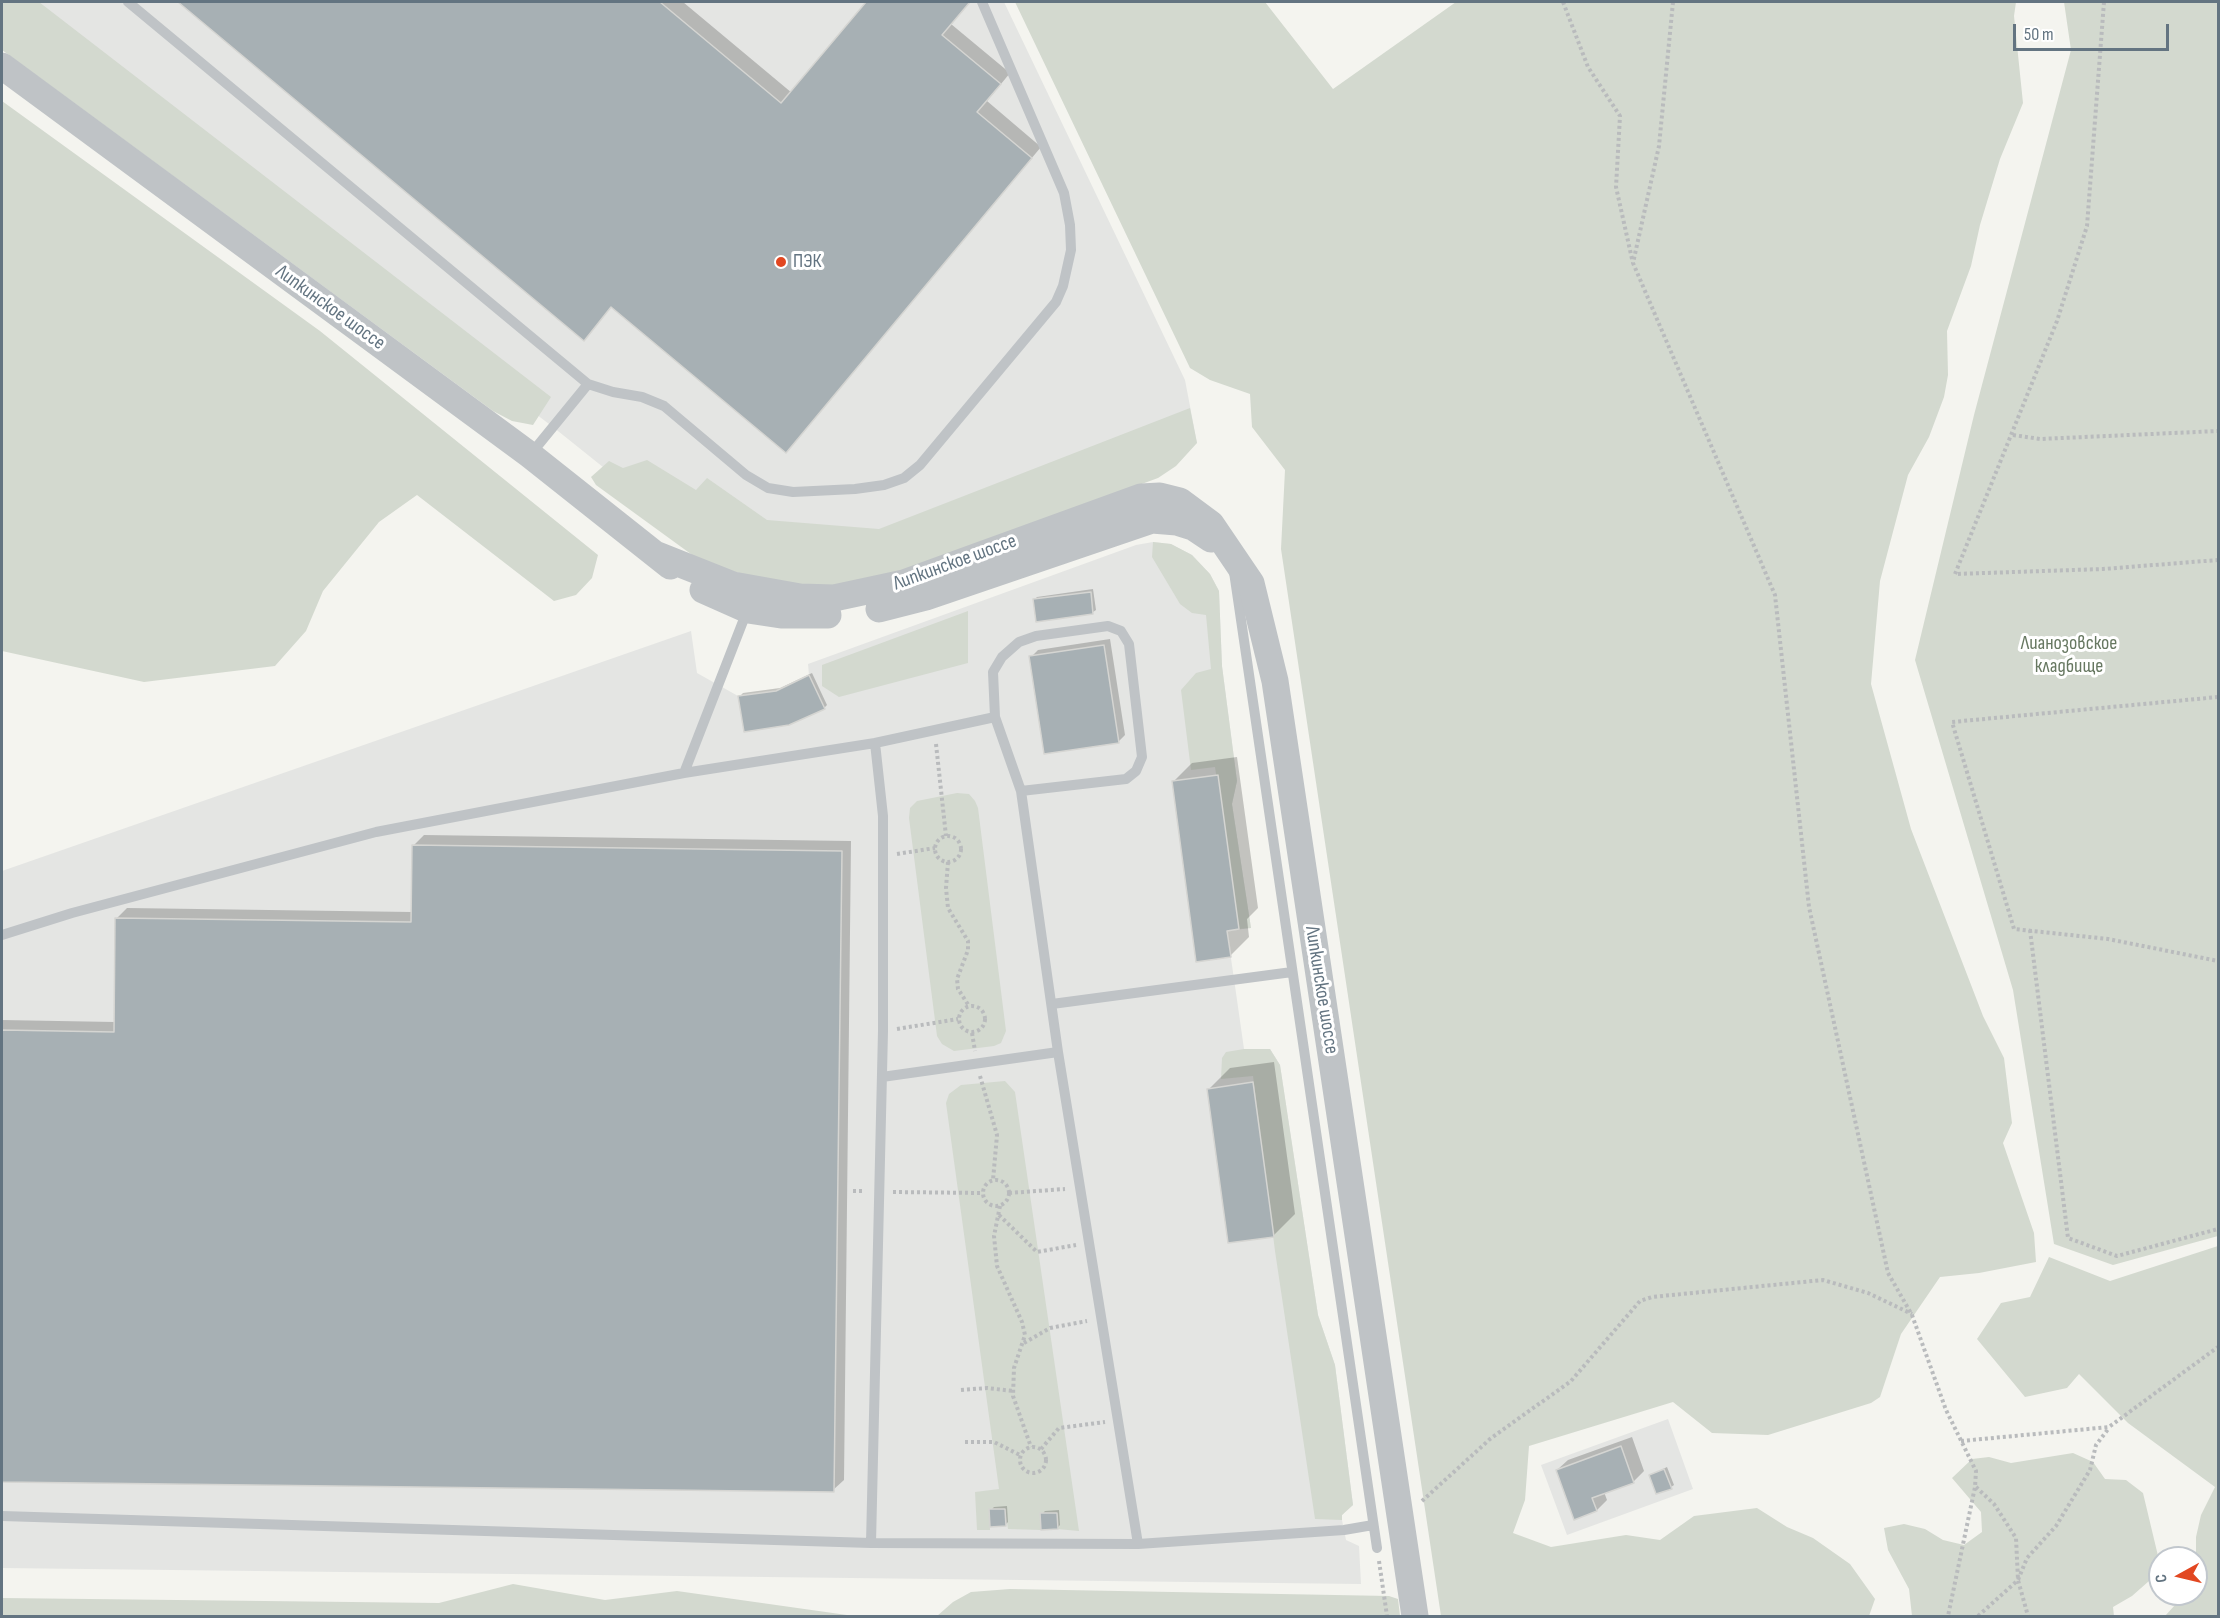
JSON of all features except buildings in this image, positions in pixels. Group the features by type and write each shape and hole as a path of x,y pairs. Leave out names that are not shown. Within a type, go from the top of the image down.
{"street":[{"name":"Липкинское шоссе","path":"2,66 530,455 655,554 733,585 750,599 805,616 879,609 926,597 1120,529 1152,520 1177,522 1193,527 1232,554"},
{"name":"Липкинское шоссе","path":"750,599 834,598 904,584 1133,499 1161,496 1180,501 1211,524 1251,583 1275,681 1415,1617"},
{"path":"1120,529 1149,514 1181,514 1195,511"}],"lane":[{"path":"128,2 588,384 613,392 642,397 664,406 746,475 768,488 792,492 855,489 884,485 904,478 920,465 1056,302 1069,269 1070,225 1064,193 982,2"},
{"path":"530,455 588,384"},
{"path":"1232,554 1377,1548"},
{"path":"684,772 750,599"},
{"path":"1021,791 1126,779 1136,771 1142,757 1129,644 1121,631 1108,626 1036,636 1018,642 1002,657 993,672 995,717 1021,791 1058,1052 1138,1544"},
{"path":"2,936 72,913 376,832 684,772 874,743 995,717"},
{"path":"871,1543 883,1031 883,816 874,743"},
{"path":"1052,1004 1292,972"},
{"path":"882,1077 1058,1052"},
{"path":"2,1516 871,1543 1138,1544 1344,1530 1373,1525"}],"path":[{"path":"1563,2 1588,67 1620,116 1616,187 1633,263 1775,596 1809,906 1888,1272 1912,1314 1946,1410 1976,1472 1975,1487 1948,1617"},
{"path":"1633,263 1659,146 1673,2"},
{"path":"2104,2 2087,226 2057,321 2013,435 1955,574 2103,569 2218,560"},
{"path":"2013,435 2040,439 2218,431"},
{"path":"2218,697 1952,722 2014,929 2108,939 2218,961"},
{"path":"935,730 946,836"},
{"path":"946,836 958,840 961,848 959,856 948,862 940,859 935,848 938,840 946,836"},
{"path":"883,857 935,848"},
{"path":"948,862 946,888 948,908 968,940 968,950 957,979 958,989 969,1006 981,1010 985,1019 982,1027 972,1033"},
{"path":"2030,930 2068,1238 2117,1256 2218,1229"},
{"path":"969,1006 961,1011 958,1019 964,1030 972,1033"},
{"path":"883,1031 958,1019"},
{"path":"972,1033 977,1064 997,1135 993,1180 986,1185 982,1193"},
{"path":"982,1193 988,1204 1000,1206 1007,1201 1009,1193 1005,1185 993,1180"},
{"path":"1009,1193 1080,1188"},
{"path":"854,1191 982,1193"},
{"path":"1000,1206 994,1236 996,1266 1022,1322 1025,1335 1024,1344 1014,1368 1013,1391 1015,1407 1031,1447"},
{"path":"999,1215 1037,1252 1089,1243"},
{"path":"1401,1519 1490,1439 1571,1381 1640,1301 1652,1297 1823,1280 1868,1293 1912,1314"},
{"path":"1024,1344 1050,1328 1101,1319"},
{"path":"1978,1617 2018,1580 2026,1558 2056,1526 2090,1470 2096,1445 2109,1427 2218,1347"},
{"path":"961,1390 987,1388 1013,1391"},
{"path":"1041,1449 1059,1428 1118,1420"},
{"path":"1961,1442 2109,1427"},
{"path":"965,1442 994,1442 1020,1455"},
{"path":"1031,1447 1041,1449 1045,1455 1045,1463 1037,1472 1025,1470 1020,1464 1020,1455 1031,1447"},
{"path":"1975,1487 1994,1504 2016,1538 2018,1580 2028,1617"},
{"path":"1377,1548 1387,1617"}],"shaded area":[{"path":"2,2 1004,2 1185,380 1197,443 882,572 719,560 553,427 2,9"},
{"path":"1153,542 1171,544 1192,555 1210,574 1219,591 1222,666 1237,781 1232,804 1251,928 1227,931 1244,1049 1270,1049 1280,1065 1318,1315 1335,1365 1353,1505 1342,1515 1342,1520 1346,1540 1359,1546 1361,1584 2,1568 2,871 691,631 697,673 738,696 776,691 809,675 808,664 1136,545"},
{"path":"1668,1419 1693,1489 1567,1535 1541,1465"}],"green space":[{"path":"2,2 39,2 551,397 533,425 512,421 493,411 2,50"},
{"path":"1015,2 1265,2 1333,89 1456,2 2016,2 2014,16 2023,103 2000,159 1980,225 1971,266 1947,331 1948,375 1944,397 1929,437 1908,475 1880,581 1871,684 1911,829 1983,1016 2004,1058 2012,1123 2003,1143 2034,1233 2036,1262 1979,1273 1940,1277 1901,1334 1880,1397 1871,1403 1768,1435 1712,1433 1673,1402 1529,1446 1525,1500 1513,1533 1551,1547 1626,1535 1660,1540 1694,1516 1757,1508 1787,1527 1813,1538 1850,1564 1875,1599 1869,1616 1441,1616 1281,549 1285,470 1252,427 1250,394 1210,380 1190,368"},
{"name":"Лианозовское кладбище","path":"2064,2 2218,2 2218,1236 2113,1265 2054,1244 2013,990 1915,660 1974,415 2071,50"},
{"path":"2,101 320,331 598,555 592,578 576,595 554,601 417,495 379,522 323,591 306,631 275,666 144,682 2,651"},
{"path":"1190,408 1197,443 1176,466 1158,478 884,579 807,589 706,565 596,485 591,477 609,461 623,468 647,460 696,490 707,478 767,520 879,529"},
{"path":"1153,542 1171,544 1192,555 1210,574 1219,591 1222,666 1237,781 1232,804 1251,928 1239,929 1215,767 1191,770 1181,690 1196,673 1211,669 1206,615 1192,613 1180,604 1152,557"},
{"path":"968,611 968,663 839,697 822,686 822,665"},
{"path":"957,793 969,794 978,808 1006,1031 1001,1043 994,1046 954,1051 942,1044 937,1036 909,818 910,808 917,801"},
{"path":"1270,1049 1280,1065 1318,1315 1335,1365 1353,1505 1342,1515 1342,1520 1315,1519 1275,1251 1253,1076 1221,1079 1222,1058 1226,1052"},
{"path":"1005,1081 1015,1092 1079,1531 1057,1529 1057,1513 1041,1513 1041,1530 1008,1529 1005,1509 989,1509 990,1530 977,1530 975,1492 999,1489 946,1103 949,1094 961,1085"},
{"path":"2218,1246 2218,1616 2165,1616 2174,1606 2208,1606 2208,1546 2196,1546 2196,1537 2201,1515 2215,1487 2128,1423 2079,1374 2067,1388 2025,1397 1977,1339 2001,1303 2030,1297 2049,1257 2110,1281"},
{"path":"2073,1453 2093,1462 2105,1479 2126,1480 2143,1493 2156,1546 2148,1546 2148,1582 2132,1596 2113,1607 2114,1616 1912,1616 1909,1589 1888,1550 1884,1528 1904,1524 1925,1529 1943,1540 1964,1545 1982,1532 1981,1512 1952,1478 1972,1459 1989,1457 2011,1463"},
{"path":"513,1584 605,1600 677,1591 854,1616 2,1616 2,1598 439,1603"},
{"path":"1010,1589 1389,1596 1398,1599 1400,1616 937,1616 953,1602 971,1592"}],"place":[{"name":"ПЭК","path":"781,262"}]}
